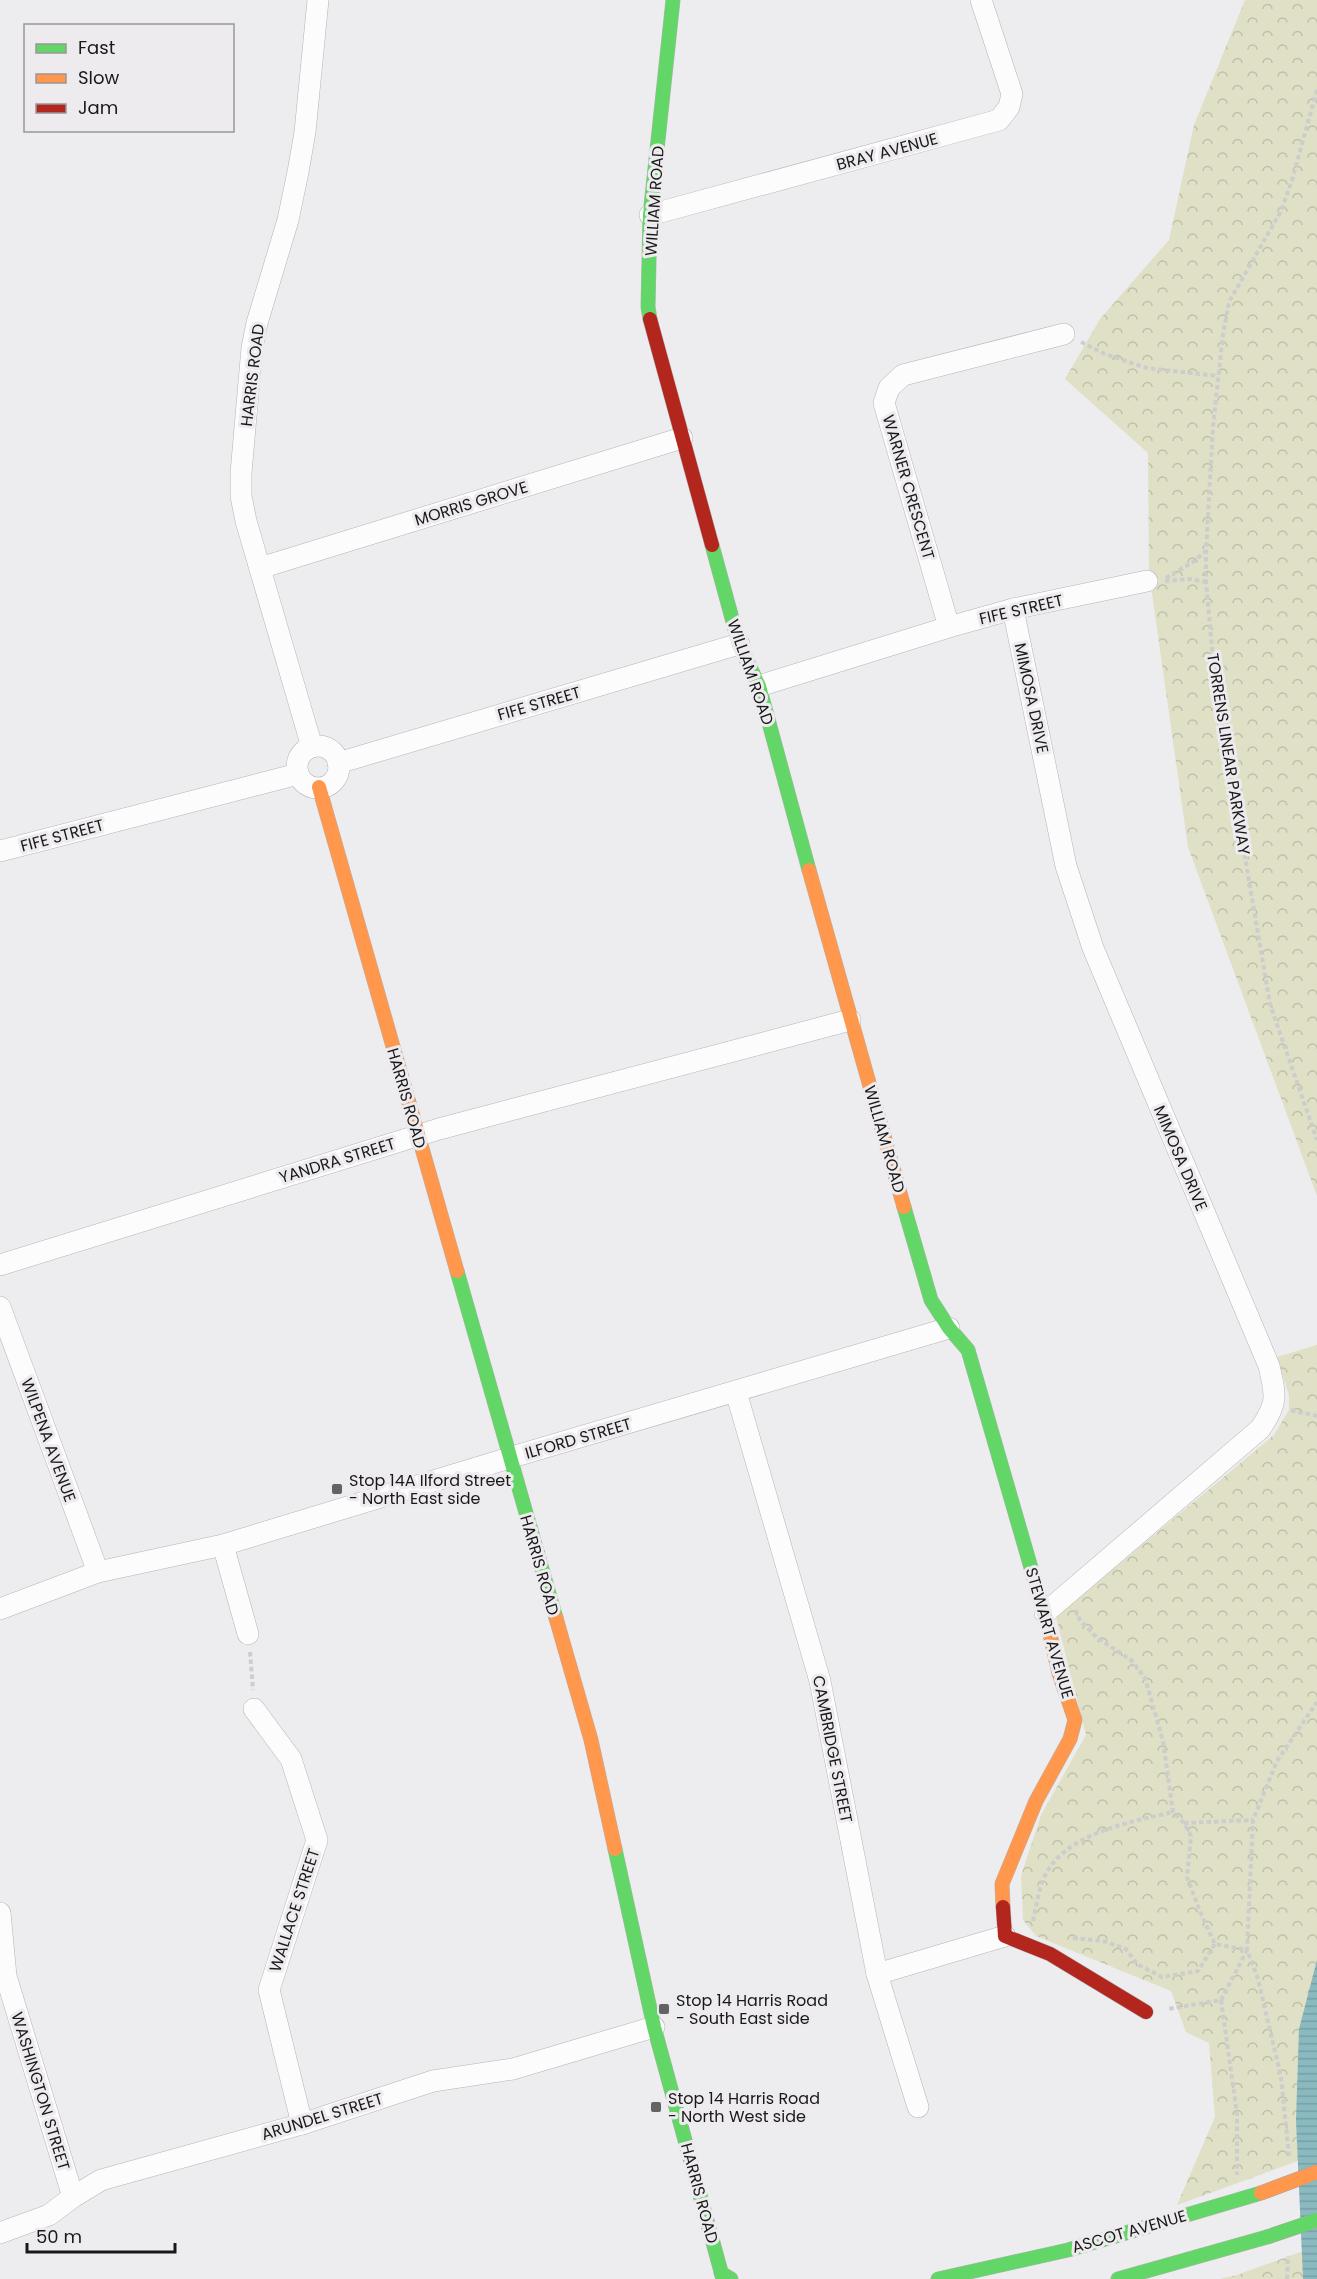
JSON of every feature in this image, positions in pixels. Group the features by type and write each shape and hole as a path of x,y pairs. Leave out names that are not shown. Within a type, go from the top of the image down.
{"main road":[{"name":"WILLIAM ROAD","path":"673,0 650,215 648,307 651,328 739,644 759,686 850,1020 931,1300 949,1329"},
{"name":"HARRIS ROAD","path":"319,788 591,1740 654,2027 725,2277"},
{"name":"STEWART AVENUE","path":"949,1329 968,1350 1045,1613 1059,1673 1075,1720 1070,1739 1036,1801 1002,1884 1005,1936"},
{"path":"1005,1936 1050,1954 1146,2012"},
{"name":"ASCOT AVENUE","path":"938,2279 1068,2250 1261,2193 1317,2172"},
{"path":"1118,2279 1267,2237 1317,2220"}],"street":[{"name":"HARRIS ROAD","path":"312,747 246,521 241,484 252,348 257,323 288,220 298,172 305,132 318,0"},
{"name":"BRAY AVENUE","path":"650,215 999,120 1009,107 1012,94 981,0"},
{"name":"WARNER CRESCENT","path":"949,627 884,403 889,388 903,375 1064,334"},
{"name":"MORRIS GROVE","path":"260,568 682,438"},
{"name":"FIFE STREET","path":"759,686 1013,609 1147,581"},
{"name":"MIMOSA DRIVE","path":"1013,609 1066,866 1093,948 1269,1366 1275,1392 1273,1406"},
{"name":"FIFE STREET","path":"338,763 739,644"},
{"path":"312,747 325,747 331,750 338,763 338,770 332,782 319,788 310,786 298,774 297,765 303,752 312,747"},
{"name":"FIFE STREET","path":"0,851 298,774"},
{"name":"YANDRA STREET","path":"0,1265 417,1135 850,1020"},
{"name":"WILPENA AVENUE","path":"0,1307 98,1572"},
{"name":"ILFORD STREET","path":"0,1609 98,1572 224,1545 509,1458 949,1329"},
{"name":"CAMBRIDGE STREET","path":"736,1392 820,1681 877,1974 918,2107"},
{"path":"1045,1613 1260,1429 1273,1406"},
{"path":"224,1545 248,1634"},
{"name":"WALLACE STREET","path":"254,1709 291,1759 317,1840 269,1990 302,2124"},
{"name":"WASHINGTON STREET","path":"0,1913 6,1976 73,2197"},
{"path":"877,1974 1005,1936"},
{"name":"ARUNDEL STREET","path":"0,2233 49,2216 73,2197 101,2180 302,2124 433,2081 513,2070 654,2027"}],"path":[{"name":"TORRENS LINEAR PARKWAY","path":"1317,90 1281,211 1229,302 1218,376 1206,551 1206,582 1215,681 1270,1004 1317,1140"},
{"path":"1064,334 1105,354 1147,368 1218,376"},
{"path":"1206,551 1193,562 1160,581 1190,579 1206,582"},
{"path":"1273,1406 1317,1416"},
{"path":"1067,1595 1080,1620 1096,1637 1131,1660 1146,1678 1163,1741 1173,1812 1184,1823 1191,1836 1187,1877 1215,1944"},
{"path":"248,1634 254,1709"},
{"path":"1289,2158 1281,2077 1258,1979 1247,1950 1253,1820 1277,1761 1317,1702"},
{"path":"1027,1945 1043,1879 1065,1849 1114,1826 1173,1812"},
{"path":"1184,1823 1253,1820"},
{"path":"1072,1938 1103,1941 1126,1949 1137,1964 1162,1977 1198,1971 1215,1944"},
{"path":"1215,1944 1247,1950"},
{"path":"1237,2199 1237,2114 1221,2000 1247,1950"},
{"path":"1146,2012 1221,2000"},
{"path":"1287,2279 1288,2252"}],"green space":[{"path":"1245,0 1317,0 1317,1196 1188,847 1149,572 1148,453 1065,379 1100,319 1169,240 1194,125"},
{"path":"1317,1345 1317,2154 1177,2205 1215,2117 1209,2043 1186,2032 1171,1991 1036,1936 1023,1920 1021,1876 1041,1815 1086,1735 1056,1617 1274,1435 1289,1410 1289,1395 1277,1357"},
{"path":"1317,2246 1317,2279 1220,2279 1237,2275"}],"water":[{"path":"1317,1960 1317,2279 1303,2279 1296,2120 1299,2029"}],"traffic: fast":[{"path":"650,319 648,307 650,215 673,0"},
{"path":"712,545 739,644 759,686 809,870"},
{"path":"904,1207 931,1300 949,1328 968,1350 1049,1630"},
{"path":"457,1271 556,1618"},
{"path":"615,1849 654,2027 723,2279"},
{"path":"938,2279 1068,2250 1261,2193"},
{"path":"1267,2237 1317,2220"},
{"path":"1118,2279 1267,2237"},
{"path":"721,2273 731,2279"}],"traffic: slow":[{"path":"319,787 457,1271"},
{"path":"809,870 904,1207"},
{"path":"556,1618 591,1740 615,1849"},
{"path":"1003,1907 1002,1884 1036,1801 1070,1739 1075,1720 1059,1673 1049,1630"},
{"path":"1261,2193 1317,2172"}],"traffic: jam":[{"path":"650,319 712,545"},
{"path":"1003,1907 1005,1936 1050,1954 1146,2012"}],"place":[{"name":"Stop 14A Ilford Street - North East side","path":"337,1489"},
{"name":"Stop 14 Harris Road - South East side","path":"664,2009"},
{"name":"Stop 14 Harris Road - North West side","path":"656,2107"}]}
